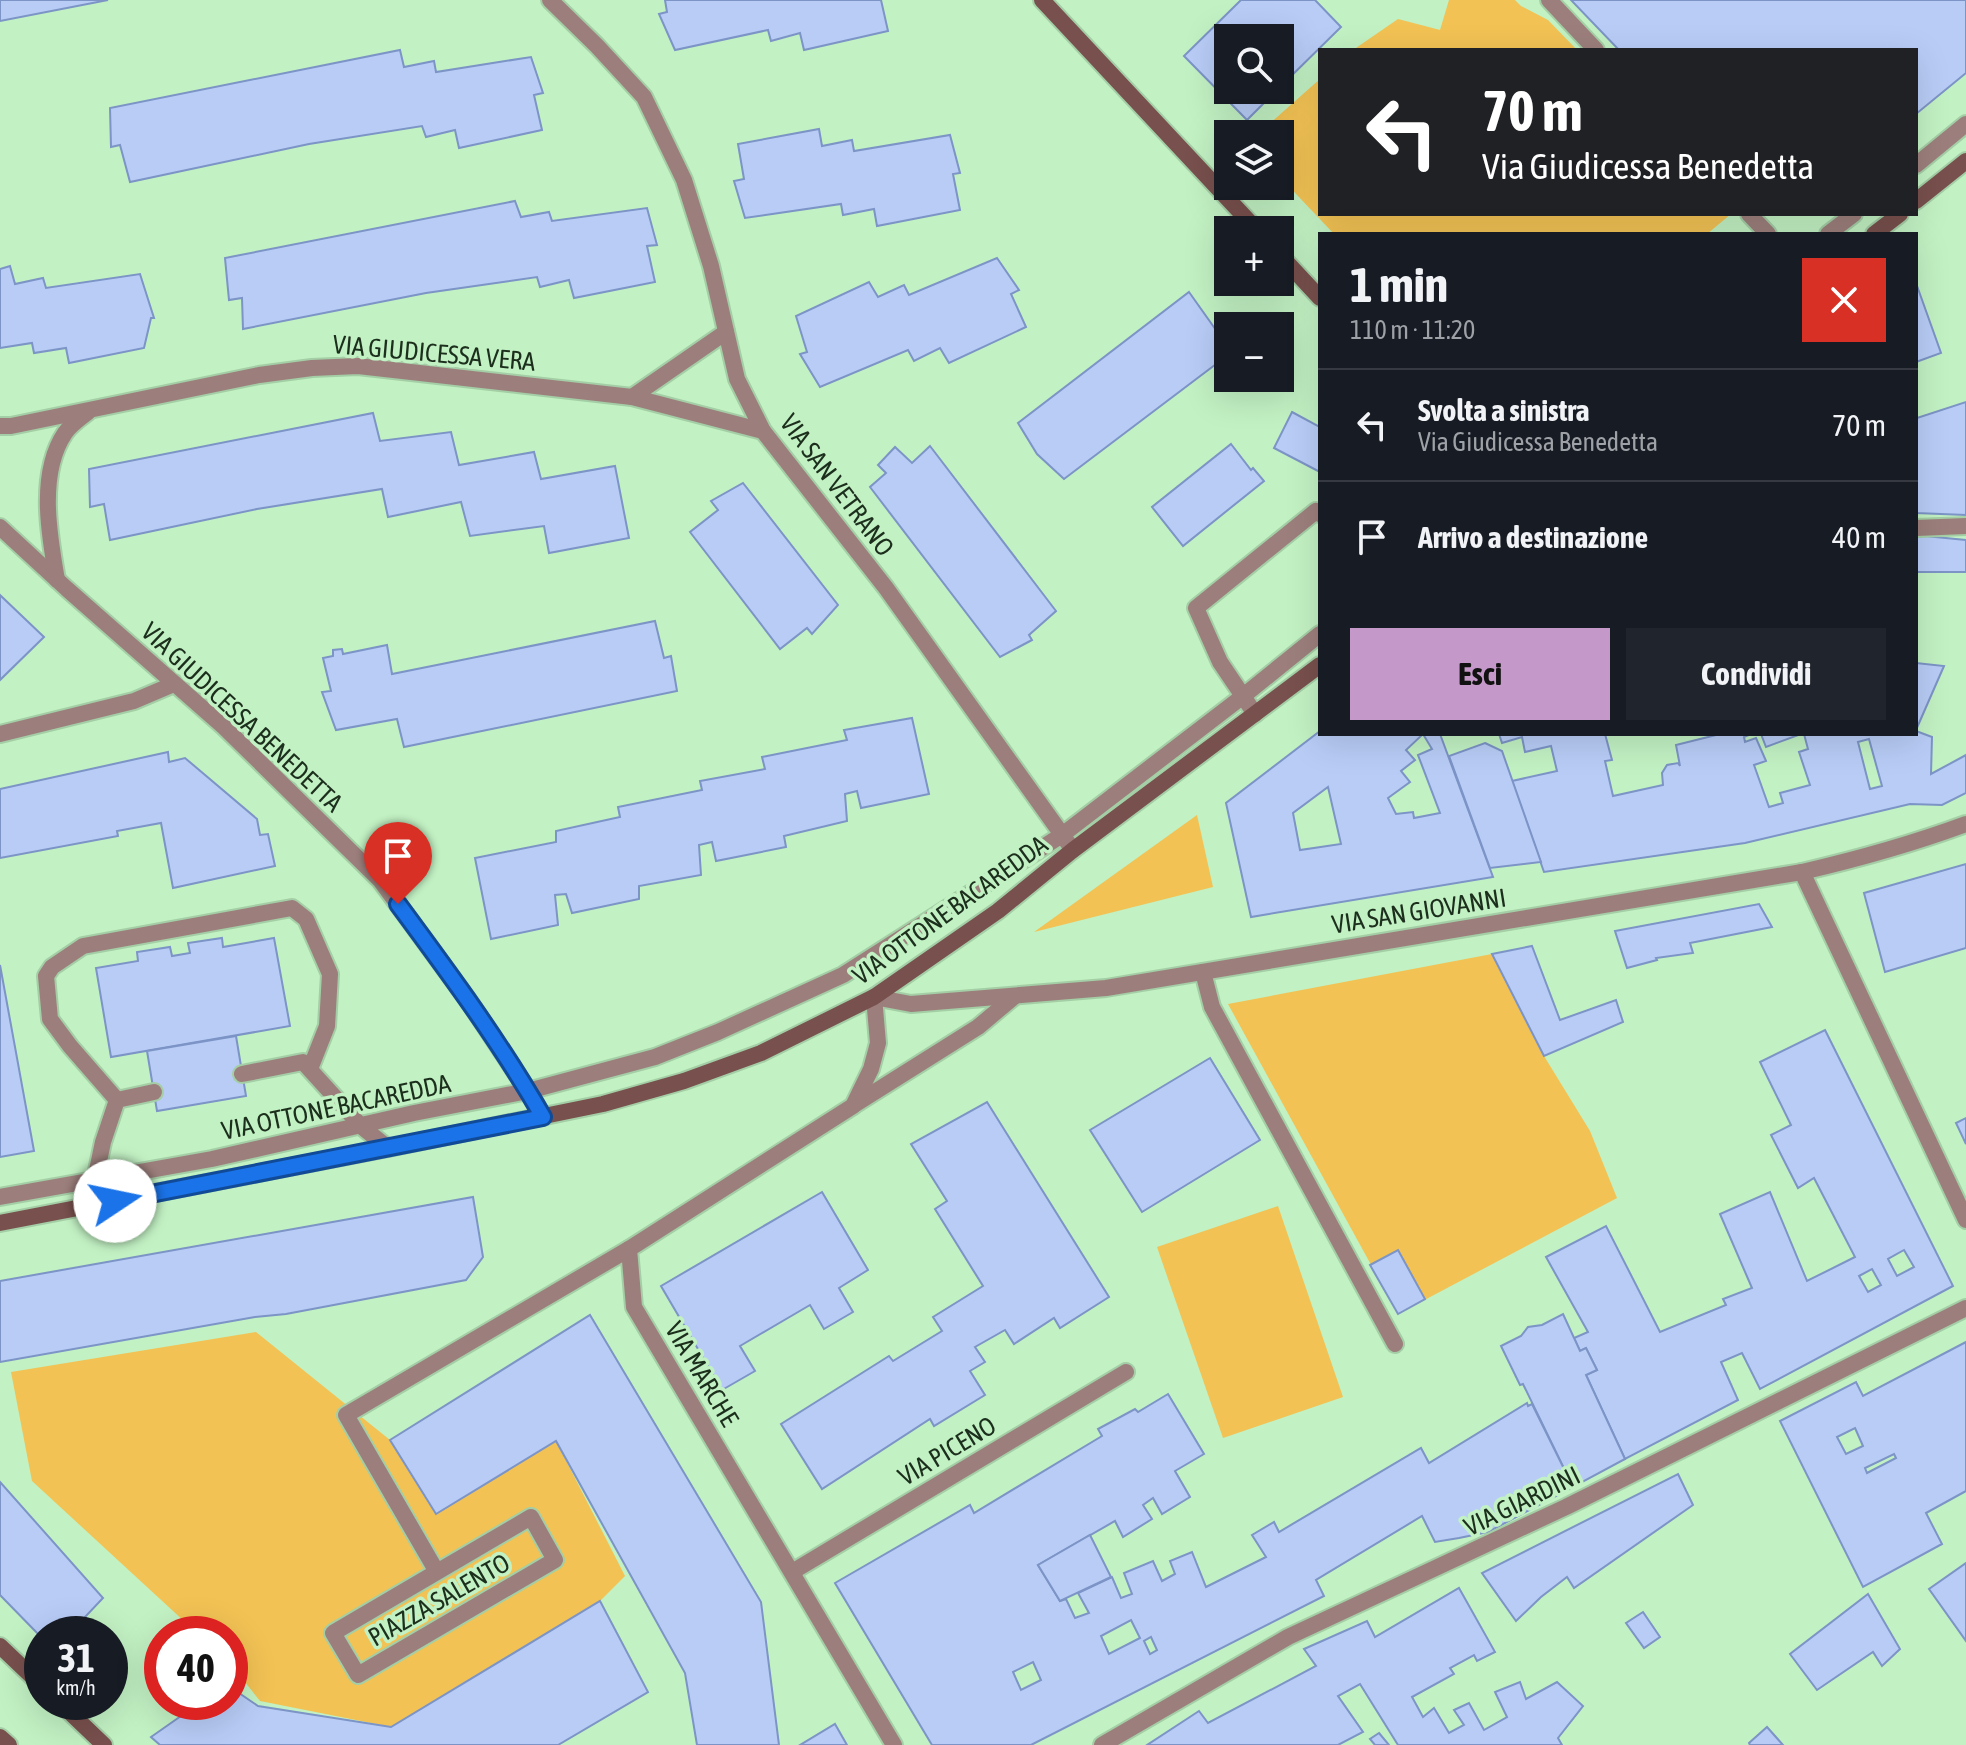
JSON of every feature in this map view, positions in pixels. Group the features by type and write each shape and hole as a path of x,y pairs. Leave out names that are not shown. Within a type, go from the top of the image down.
{"street":[{"name":"VIA SAN VETRANO","path":"550,0 644,97 684,180 711,266 737,379 763,431 886,588 1073,850"},
{"path":"1042,0 1244,216"},
{"path":"1549,0 1594,48"},
{"path":"1918,163 1966,124"},
{"path":"1918,199 1966,161"},
{"path":"1751,216 1766,232"},
{"path":"1831,232 1851,216"},
{"path":"1877,232 1897,216"},
{"path":"1294,270 1318,296"},
{"path":"632,397 726,332"},
{"name":"VIA GIUDICESSA VERA","path":"0,426 259,375 358,366 632,397 763,431"},
{"path":"57,580 48,523 52,459 66,431 90,410"},
{"path":"1255,714 1220,662 1196,608 1316,511 1318,512"},
{"path":"1918,528 1966,526"},
{"name":"VIA GIUDICESSA BENEDETTA","path":"0,527 224,727 380,880 468,1000 543,1117"},
{"name":"VIA OTTONE BACAREDDA","path":"0,1197 212,1159 528,1091 655,1057 718,1032 843,975 1062,835 1318,636"},
{"name":"VIA OTTONE BACAREDDA","path":"0,1223 603,1104 684,1081 761,1053 874,997 998,911 1073,850 1318,667"},
{"path":"0,734 134,701 174,684"},
{"name":"VIA SAN GIOVANNI","path":"874,997 911,1004 1106,988 1802,872 1914,843 1966,824"},
{"path":"1802,872 1966,1220"},
{"path":"117,1100 50,1019 46,976 52,967 83,946 292,908 306,919 330,974 327,1026 310,1069"},
{"path":"1203,972 1212,1007 1395,1344"},
{"path":"629,1249 978,1027 1015,996"},
{"path":"853,1106 871,1069 878,1043 874,997"},
{"path":"242,1074 303,1062 361,1126 388,1148"},
{"path":"117,1100 154,1092"},
{"path":"85,1207 117,1100"},
{"name":"VIA MARCHE","path":"629,1249 634,1307 894,1745"},
{"name":"PIAZZA SALENTO","path":"437,1572 346,1415 629,1249"},
{"name":"VIA GIARDINI","path":"1102,1745 1288,1637 1566,1507 1966,1308"},
{"name":"VIA PICENO","path":"792,1572 1126,1372"},
{"name":"PIAZZA SALENTO","path":"531,1517 555,1560 358,1675 333,1633 437,1572 531,1517"},
{"path":"0,1646 24,1669"},
{"path":"78,1720 104,1745"},
{"path":"0,1737 9,1745"}],"shaded area":[{"path":"1449,0 1515,0 1548,20 1575,48 1356,48 1398,19 1440,30"},
{"path":"1318,81 1318,216 1729,216 1709,232 1332,232 1294,192 1294,120 1274,120"},
{"path":"1197,815 1213,887 1034,932"},
{"path":"1492,954 1544,1056 1590,1131 1617,1198 1398,1314 1228,1004"},
{"path":"1278,1206 1343,1397 1223,1438 1157,1247"},
{"path":"256,1332 390,1440 436,1514 556,1441 625,1576 600,1601 391,1727 260,1701 248,1686 248,1616 178,1616 32,1481 11,1372"}],"building":[{"path":"0,0 108,0 0,21"},
{"path":"665,0 881,0 888,31 804,50 800,33 771,41 768,30 675,50 659,14 667,12"},
{"path":"1241,0 1315,0 1341,27 1294,73 1294,24 1217,24"},
{"path":"1571,0 1966,0 1966,73 1918,112 1918,48 1617,48"},
{"path":"1214,27 1214,86 1184,56"},
{"path":"400,50 404,67 434,61 436,72 531,57 543,93 534,95 542,130 459,148 455,130 426,137 422,126 309,144 130,182 120,145 111,147 110,108"},
{"path":"1231,104 1263,104 1247,120"},
{"path":"819,129 822,146 852,140 854,151 950,135 960,173 953,174 960,210 877,226 874,209 843,215 841,204 745,218 734,181 744,179 738,144"},
{"path":"515,201 521,217 549,212 552,221 647,208 657,245 647,246 655,282 574,298 569,280 540,287 537,277 426,293 243,329 242,298 229,300 225,258"},
{"path":"997,258 1019,290 1011,294 1026,327 949,363 940,348 914,361 908,350 820,387 800,354 807,352 796,316 869,282 878,297 904,285 909,295"},
{"path":"10,266 15,284 43,278 46,288 140,274 154,318 151,318 144,348 69,363 66,348 34,353 32,343 0,348 0,269"},
{"path":"1918,289 1941,353 1918,361"},
{"path":"1189,292 1214,327 1214,366 1064,479 1037,454 1018,423"},
{"path":"1966,402 1966,515 1918,513 1918,418"},
{"path":"1292,412 1318,426 1318,471 1274,448"},
{"path":"373,413 380,441 451,432 459,465 534,452 541,479 615,466 629,538 549,553 544,526 470,536 461,502 388,517 382,489 257,509 110,540 104,504 90,507 89,469"},
{"path":"1231,444 1264,481 1183,546 1152,507"},
{"path":"930,446 1056,611 1029,635 1032,640 1000,657 870,487 886,473 878,465 895,447 912,463"},
{"path":"743,483 838,605 812,634 807,628 780,649 690,532 718,510 711,501"},
{"path":"1918,537 1966,540 1966,572 1918,572"},
{"path":"0,595 44,637 0,680"},
{"path":"655,621 664,658 671,656 677,691 404,747 397,719 336,730 322,692 331,691 323,658 333,656 333,650 342,649 343,654 387,645 392,674"},
{"path":"1918,663 1944,666 1918,725"},
{"path":"912,718 929,794 861,808 857,791 845,794 847,821 784,836 786,847 716,861 712,842 699,845 701,875 639,886 639,899 572,913 566,894 555,895 558,925 491,939 475,858 556,842 556,831 620,817 618,807 702,790 700,781 765,769 762,757 847,740 844,730"},
{"path":"1918,732 1932,737 1931,774 1966,755 1966,793 1942,805 1910,804 1745,843 1544,872 1512,781 1557,771 1551,746 1525,752 1522,737 1502,743 1500,736 1606,736 1612,760 1605,761 1613,796 1663,785 1662,773 1667,765 1678,763 1680,766 1676,745 1712,736 1746,736 1745,742 1756,738 1766,761 1754,765 1769,807 1783,803 1780,793 1810,785 1799,752 1808,749 1805,736 1918,736","holes":["1869,739 1882,786 1870,789 1858,742"]},
{"path":"1318,733 1318,736 1421,736 1406,750 1415,760 1401,771 1410,782 1388,798 1396,814 1413,812 1414,818 1440,813 1418,755 1432,749 1424,736 1441,736 1493,877 1251,917 1226,803","holes":["1328,787 1341,844 1300,850 1293,813"]},
{"path":"1762,736 1796,736 1766,747"},
{"path":"1485,743 1502,751 1541,862 1490,868 1449,756"},
{"path":"168,752 169,762 185,758 257,819 260,835 268,834 275,866 173,888 161,823 117,831 118,836 0,858 0,789"},
{"path":"1966,864 1966,948 1885,972 1864,893"},
{"path":"1759,904 1772,927 1690,943 1693,953 1656,958 1627,968 1615,931"},
{"path":"222,938 223,947 274,938 290,1026 111,1057 96,968 138,961 137,952 170,947 172,956 190,953 188,943"},
{"path":"1532,946 1560,1020 1616,1000 1623,1022 1544,1056 1492,954"},
{"path":"0,965 34,1151 0,1157"},
{"path":"1825,1030 1953,1286 1760,1389 1742,1353 1721,1362 1738,1400 1625,1459 1586,1375 1597,1370 1586,1348 1580,1351 1574,1338 1588,1332 1546,1257 1606,1226 1660,1332 1726,1305 1723,1299 1752,1288 1720,1214 1770,1192 1807,1281 1855,1257 1814,1178 1798,1188 1771,1135 1791,1125 1760,1062","holes":["1904,1250 1914,1267 1897,1276 1888,1259","1872,1269 1881,1285 1868,1292 1859,1276"]},
{"path":"236,1036 246,1096 157,1111 147,1051"},
{"path":"1210,1058 1260,1140 1142,1212 1090,1130"},
{"path":"987,1102 1109,1297 1060,1328 1054,1318 1014,1344 1005,1330 975,1347 985,1362 970,1371 985,1395 934,1426 930,1419 822,1489 781,1424 889,1356 893,1361 942,1331 933,1317 983,1286 935,1209 947,1201 911,1144"},
{"path":"1966,1118 1966,1144 1956,1123"},
{"path":"822,1192 868,1270 839,1288 853,1312 824,1329 810,1305 740,1346 755,1371 722,1390 661,1286"},
{"path":"473,1197 483,1257 466,1280 0,1362 0,1281"},
{"path":"1398,1250 1425,1299 1398,1314 1370,1265"},
{"path":"1563,1314 1580,1351 1586,1348 1597,1370 1586,1375 1625,1459 1573,1487 1501,1346 1521,1336 1528,1327 1542,1325"},
{"path":"590,1315 761,1602 779,1745 697,1745 685,1673 556,1441 436,1514 390,1440"},
{"path":"1966,1342 1966,1491 1926,1513 1942,1544 1863,1587 1780,1421 1856,1382 1863,1396","holes":["1855,1428 1863,1446 1846,1454 1837,1437","1894,1454 1896,1458 1867,1473 1865,1468"]},
{"path":"1168,1394 1204,1454 1175,1471 1190,1497 1162,1514 1153,1498 1143,1505 1152,1519 1123,1537 1115,1521 1038,1565 1060,1601 1066,1599 1075,1618 1089,1613 1078,1593 1112,1577 1121,1598 1132,1594 1124,1573 1153,1561 1162,1581 1175,1574 1170,1561 1192,1552 1206,1587 1266,1557 1252,1535 1274,1522 1279,1532 1421,1448 1429,1463 1527,1403 1528,1406 1532,1404 1573,1487 1488,1532 1459,1538 1435,1542 1422,1516 1316,1580 1324,1596 1031,1745 932,1745 835,1583 970,1505 974,1513 1102,1436 1098,1429 1135,1409 1138,1412","holes":["1131,1620 1140,1638 1109,1654 1101,1636","1151,1637 1157,1650 1150,1654 1144,1641","1033,1662 1041,1680 1021,1690 1013,1672"]},
{"path":"1678,1474 1693,1505 1574,1588 1567,1577 1516,1621 1482,1573"},
{"path":"0,1482 103,1598 86,1616 24,1616 24,1620 0,1595"},
{"path":"1090,1535 1111,1577 1060,1601 1038,1565"},
{"path":"1966,1563 1966,1641 1929,1589"},
{"path":"1459,1588 1495,1652 1477,1661 1474,1655 1450,1668 1454,1674 1412,1697 1423,1717 1434,1708 1449,1733 1464,1725 1454,1710 1469,1703 1484,1730 1507,1717 1495,1692 1520,1682 1526,1699 1557,1682 1583,1706 1558,1738 1562,1745 1398,1745 1360,1684 1338,1696 1363,1732 1338,1745 1147,1745 1199,1711 1208,1723 1316,1666 1304,1649 1367,1621 1375,1637"},
{"path":"1868,1594 1900,1649 1882,1666 1873,1652 1817,1690 1790,1654"},
{"path":"600,1601 648,1692 558,1745 160,1745 151,1737 175,1720 248,1720 248,1699 258,1706 391,1727"},
{"path":"1643,1612 1660,1637 1644,1648 1626,1623"},
{"path":"835,1724 847,1745 800,1745"},
{"path":"1767,1727 1783,1745 1750,1745 1749,1743"},
{"path":"1379,1733 1389,1745 1375,1745 1370,1739"}],"route":[{"path":"115,1201 543,1117 468,1000 398,904"}]}
